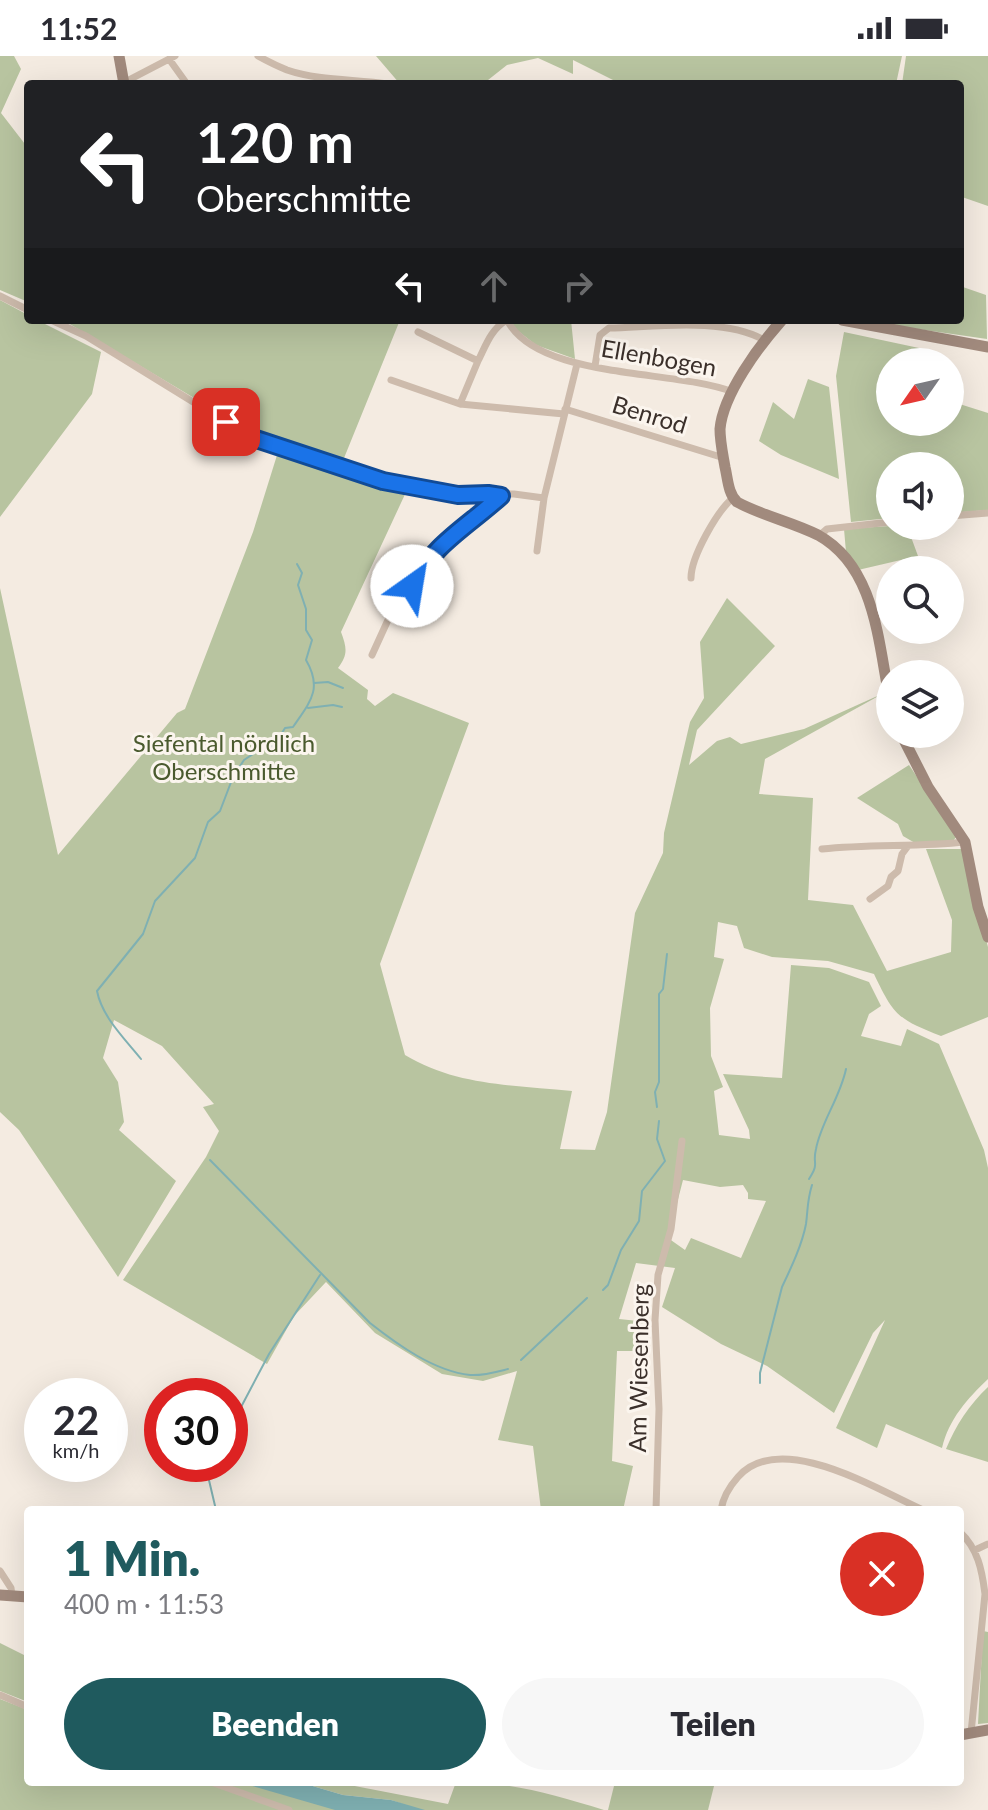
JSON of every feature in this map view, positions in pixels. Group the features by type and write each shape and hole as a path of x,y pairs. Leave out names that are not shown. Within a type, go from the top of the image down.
{"street":[{"path":"119,56 123,80"},
{"path":"258,56 286,70 345,80"},
{"path":"130,80 172,58 185,80"},
{"path":"0,296 24,308"},
{"path":"60,324 86,336 250,437 414,487 458,495 514,494 544,498"},
{"path":"460,404 488,338 501,324"},
{"name":"Ellenbogen","path":"509,324 530,346 577,364 733,392"},
{"path":"778,324 764,340 733,392 720,426 733,498 749,509 819,536 846,557 856,570 871,609 882,660"},
{"path":"864,324 988,347"},
{"path":"595,366 600,335 609,328 697,326 750,334 764,340"},
{"path":"418,332 478,361"},
{"path":"537,551 544,498 577,364"},
{"name":"Benrod","path":"391,380 460,404 564,411 724,458"},
{"path":"372,655 403,587 412,586 427,559 440,545 501,496"},
{"path":"691,578 693,563 723,506 733,498"},
{"path":"964,515 988,513"},
{"path":"819,536 827,529 876,524"},
{"path":"908,748 928,787 965,842 978,907 988,937"},
{"path":"822,849 965,842"},
{"path":"870,899 888,886 908,846"},
{"name":"Am Wiesenberg","path":"656,1506 659,1409 655,1320 658,1275 671,1229 682,1141"},
{"path":"722,1506 729,1487 746,1468 765,1461 781,1460 835,1469 914,1506"},
{"path":"964,1537 975,1550 985,1594 966,1734 988,1730"},
{"path":"975,1550 988,1544"},
{"path":"0,1571 8,1593"},
{"path":"0,1695 24,1705"},
{"path":"222,1786 289,1810"}],"green space":[{"path":"0,56 14,56 21,69 1,113 24,143 24,300 0,290"},
{"path":"376,56 902,56 897,80 613,80 573,60 573,74 538,58 507,65 488,80 397,80"},
{"path":"906,56 988,56 988,206 964,198 964,80 903,80"},
{"path":"964,287 986,295 987,339 889,324 964,324"},
{"path":"0,300 24,313 24,324 45,324 101,352 92,394 0,517"},
{"path":"70,324 398,324 342,463 253,433"},
{"path":"513,324 571,324 575,359 536,345"},
{"path":"844,332 919,348 876,348 876,436 964,436 964,405 988,413 988,510 964,512 964,452 876,452 876,519 851,522 836,376"},
{"path":"808,379 829,387 839,479 781,455 759,441 773,402 794,419"},
{"name":"Siefental nördlich Oberschmitte","path":"278,452 407,490 341,632 346,651 338,668 368,690 367,699 375,706 393,693 469,723 380,964 405,1055 444,1073 465,1078 572,1091 560,1149 595,1150 607,1112 635,913 663,853 664,833 690,722 704,698 700,642 727,598 775,646 697,730 689,765 717,741 730,737 741,744 804,729 876,697 765,759 759,794 813,798 808,900 853,905 887,971 951,952 952,920 926,849 962,849 988,947 988,1017 941,1036 899,1014 874,974 828,961 772,957 744,948 737,926 718,922 714,957 724,959 710,1008 711,1056 723,1087 714,1091 719,1135 750,1139 749,1130 723,1074 782,1078 791,965 829,968 869,982 881,1006 869,1014 861,1036 901,1046 907,1029 939,1044 984,1150 988,1168 988,1379 960,1410 942,1448 886,1424 877,1448 836,1428 885,1320 873,1333 834,1413 767,1366 721,1344 662,1307 675,1268 636,1263 619,1319 648,1322 650,1351 617,1351 612,1461 633,1466 624,1506 540,1506 533,1446 498,1440 517,1371 483,1381 442,1374 375,1333 326,1282 294,1316 267,1364 123,1280 206,1157 219,1131 203,1107 214,1104 162,1046 114,1020 103,1058 118,1082 124,1122 119,1130 176,1181 118,1277 19,1130 0,1112 0,588 58,855 177,713 185,709 253,532","holes":["683,1180 720,1187 743,1185 748,1199 766,1201 741,1258 691,1238 685,1250 668,1238"]},
{"path":"876,527 876,540 912,540 918,556 876,556 876,566 858,570 846,552 844,529"},
{"path":"909,765 957,836 953,841 915,843 903,836 898,824 857,798"},
{"path":"988,1387 988,1462 946,1449 964,1416"},
{"path":"983,1631 988,1632 988,1723 978,1724"},
{"path":"0,1643 24,1655 24,1700 0,1691"},
{"path":"0,1699 24,1708 24,1786 267,1786 348,1810 0,1810"},
{"path":"313,1786 355,1786 448,1804 455,1786 508,1786 604,1810 420,1810 391,1800 343,1795"},
{"path":"614,1786 714,1786 708,1810 608,1810"}],"water":[{"path":"253,1786 313,1786 343,1795 391,1800 425,1810 335,1810"}],"waterway":[{"path":"141,1059 109,1019 97,991 143,934 155,901 195,858 208,822 220,811 233,777 244,760 262,748 274,746 285,728 293,727 309,702 314,679 306,660 312,640 306,630 306,609 298,585 302,573 297,564"},
{"path":"314,683 328,682 343,688"},
{"path":"308,708 342,707"},
{"path":"657,1107 659,994 663,989 667,954"},
{"path":"809,1179 815,1166 818,1139 846,1069"},
{"path":"603,1290 608,1285 621,1250 639,1221 642,1191 665,1161 657,1139 659,1121"},
{"path":"210,1160 370,1323 392,1340 430,1363 457,1373 479,1375 508,1369"},
{"path":"760,1383 782,1287 804,1232 812,1185"},
{"path":"248,1394 269,1354 320,1275"},
{"path":"521,1360 587,1298"},
{"path":"209,1482 215,1506"}],"route":[{"path":"226,422 250,437 383,481 458,495 501,496 440,545 427,559 412,586"}]}
